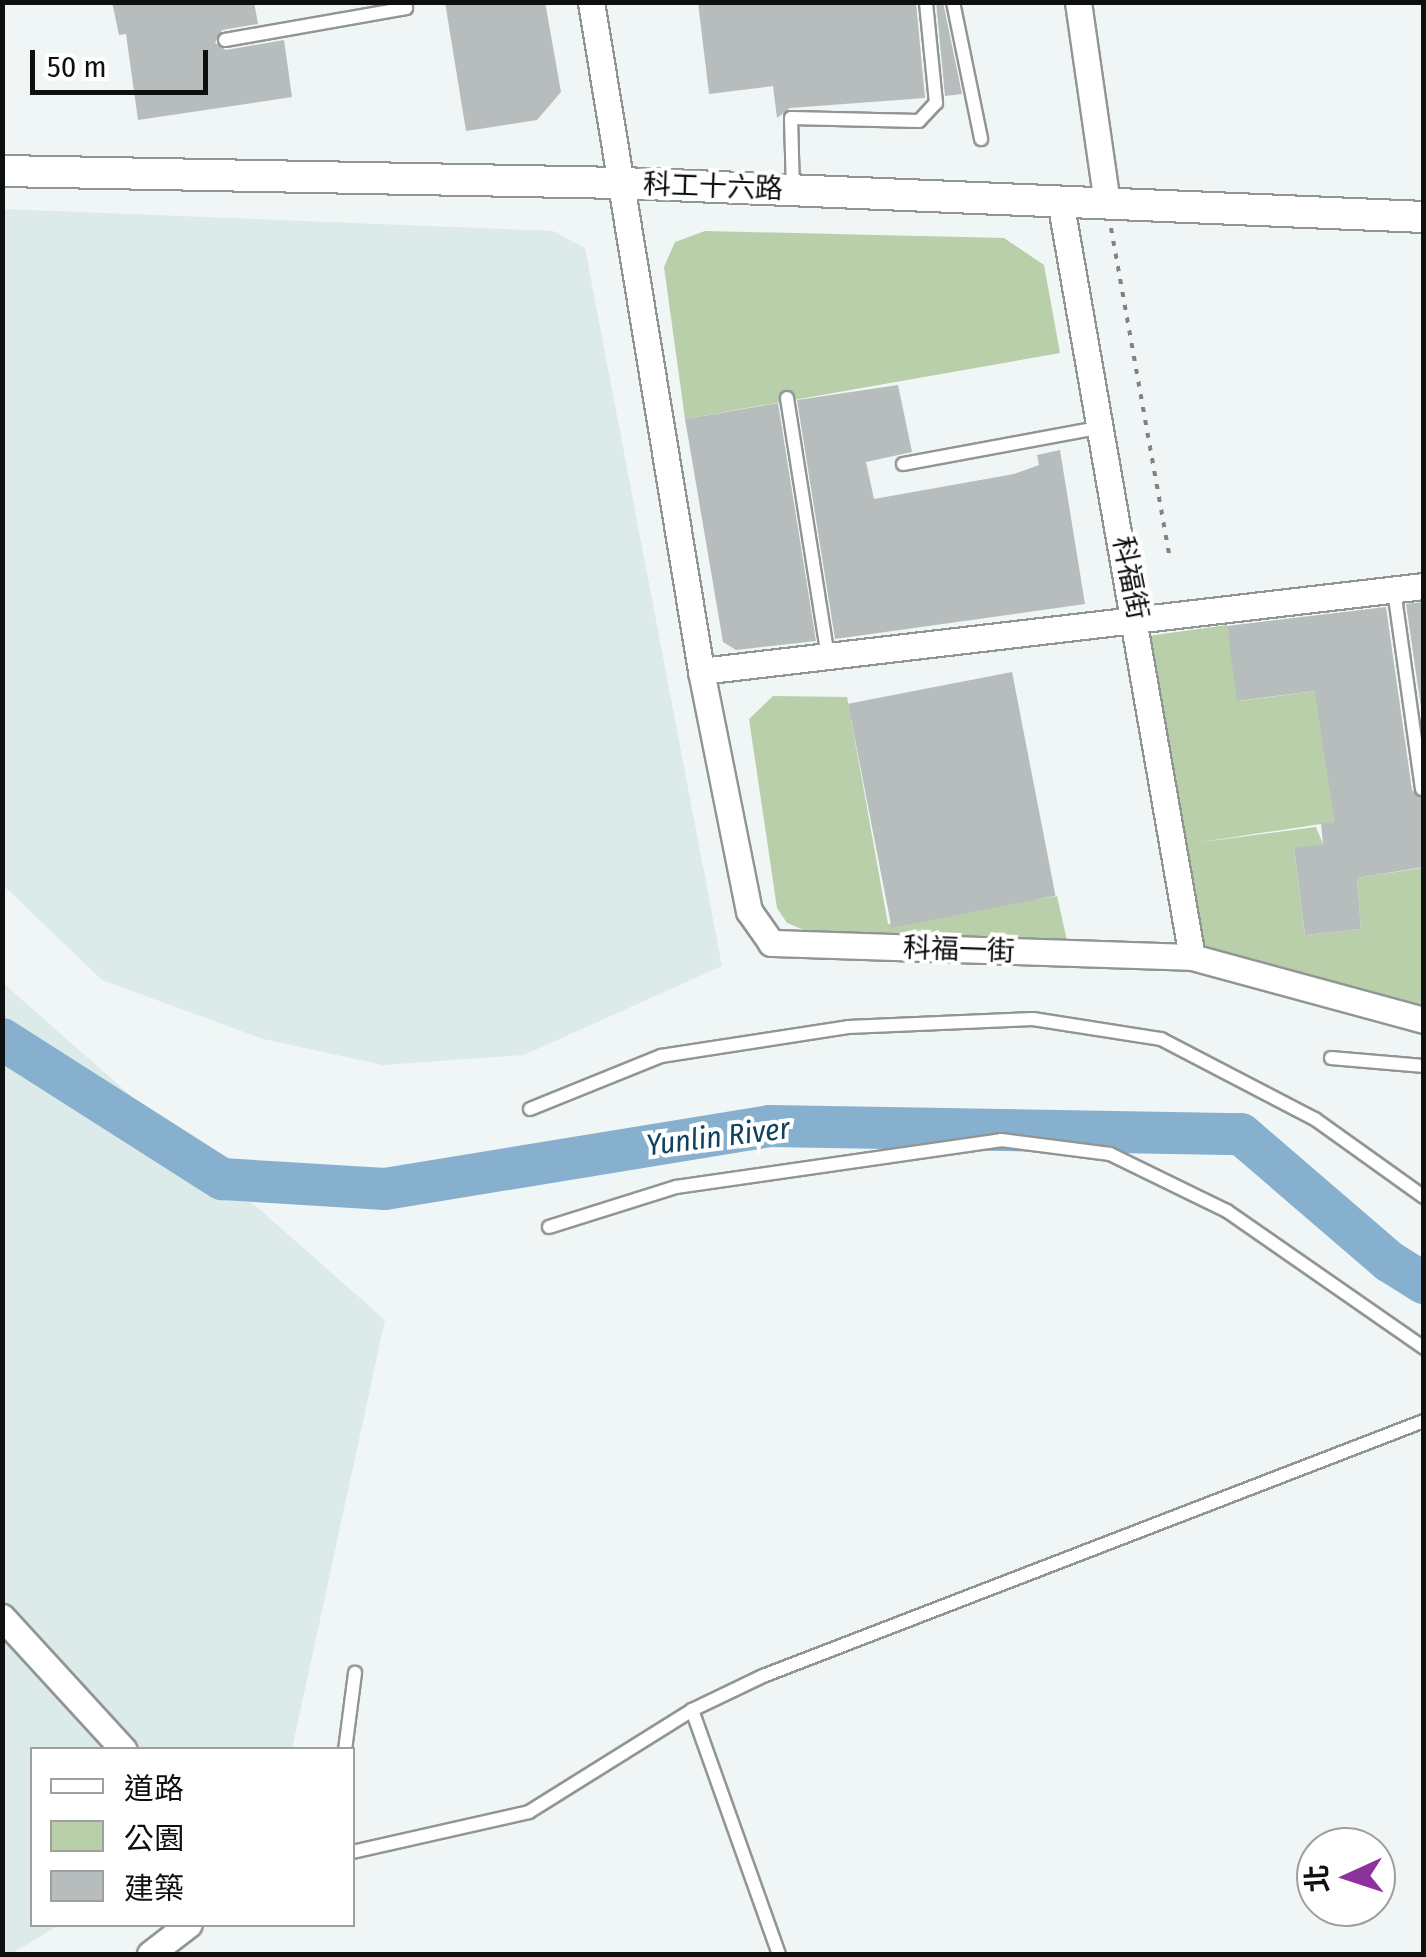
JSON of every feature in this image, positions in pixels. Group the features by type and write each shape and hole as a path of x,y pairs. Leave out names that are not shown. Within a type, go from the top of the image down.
{"street":[{"name":"科福一街","path":"591,2 701,670 750,911 770,944 1192,957 1424,1020"},
{"path":"1078,2 1107,204"},
{"name":"科工十六路","path":"2,171 622,184 1424,217"},
{"name":"科福街","path":"1060,200 1138,620 1192,957"},
{"path":"701,670 1424,586"},
{"path":"2,1617 121,1747"},
{"path":"150,1954 185,1927"}],"lane":[{"path":"225,40 406,8 405,2"},
{"path":"794,190 791,118 919,121 936,103 926,2"},
{"path":"953,2 981,139"},
{"path":"787,398 828,656"},
{"path":"903,464 1102,427"},
{"path":"1394,590 1422,789"},
{"path":"530,1109 661,1056 848,1027 1033,1020 1161,1039 1315,1119 1424,1196"},
{"path":"1331,1058 1424,1066"},
{"path":"548,1227 676,1187 1001,1140 1110,1154 1227,1211 1424,1348"},
{"path":"355,1851 529,1812 692,1710 763,1676 1424,1421"},
{"path":"345,1747 354,1673"},
{"path":"692,1710 780,1954"}],"path":[{"path":"1107,204 1169,555"}],"shaded area":[{"path":"3,209 553,231 585,248 722,966 524,1055 383,1065 263,1039 102,980 2,884"},
{"path":"2,982 385,1320 292,1747 30,1747 30,1927 56,1927 11,1954 2,1954"}],"green space":[{"path":"705,231 1004,238 1044,265 1060,353 685,419 664,267 675,242"},
{"path":"1227,625 1238,701 1316,691 1334,822 1195,843 1316,827 1323,844 1294,849 1305,935 1361,929 1357,878 1421,868 1423,1013 1192,957 1141,637"},
{"path":"773,696 847,697 888,924 1057,896 1068,945 829,940 787,923 777,908 749,719"}],"building":[{"path":"112,2 254,2 258,24 222,30 215,43 226,50 284,40 292,97 138,120 126,34 119,35"},
{"path":"445,2 545,2 561,92 537,120 466,131"},
{"path":"698,2 916,2 925,98 790,108 777,118 773,86 709,94"},
{"path":"936,2 943,2 962,94 945,96"},
{"path":"898,385 912,452 866,462 874,499 1014,474 1039,465 1037,455 1060,450 1085,604 835,639 797,400"},
{"path":"778,403 816,641 736,650 723,642 685,419"},
{"path":"1424,602 1424,728 1406,604"},
{"path":"1386,607 1412,790 1424,799 1424,867 1357,878 1361,929 1305,935 1294,848 1323,844 1321,823 1334,822 1315,691 1237,701 1227,626"},
{"path":"1012,672 1056,896 892,928 848,704"}],"waterway":[{"name":"Yunlin River","path":"2,1039 222,1179 385,1189 770,1126 1241,1134 1390,1262 1424,1283"}]}
